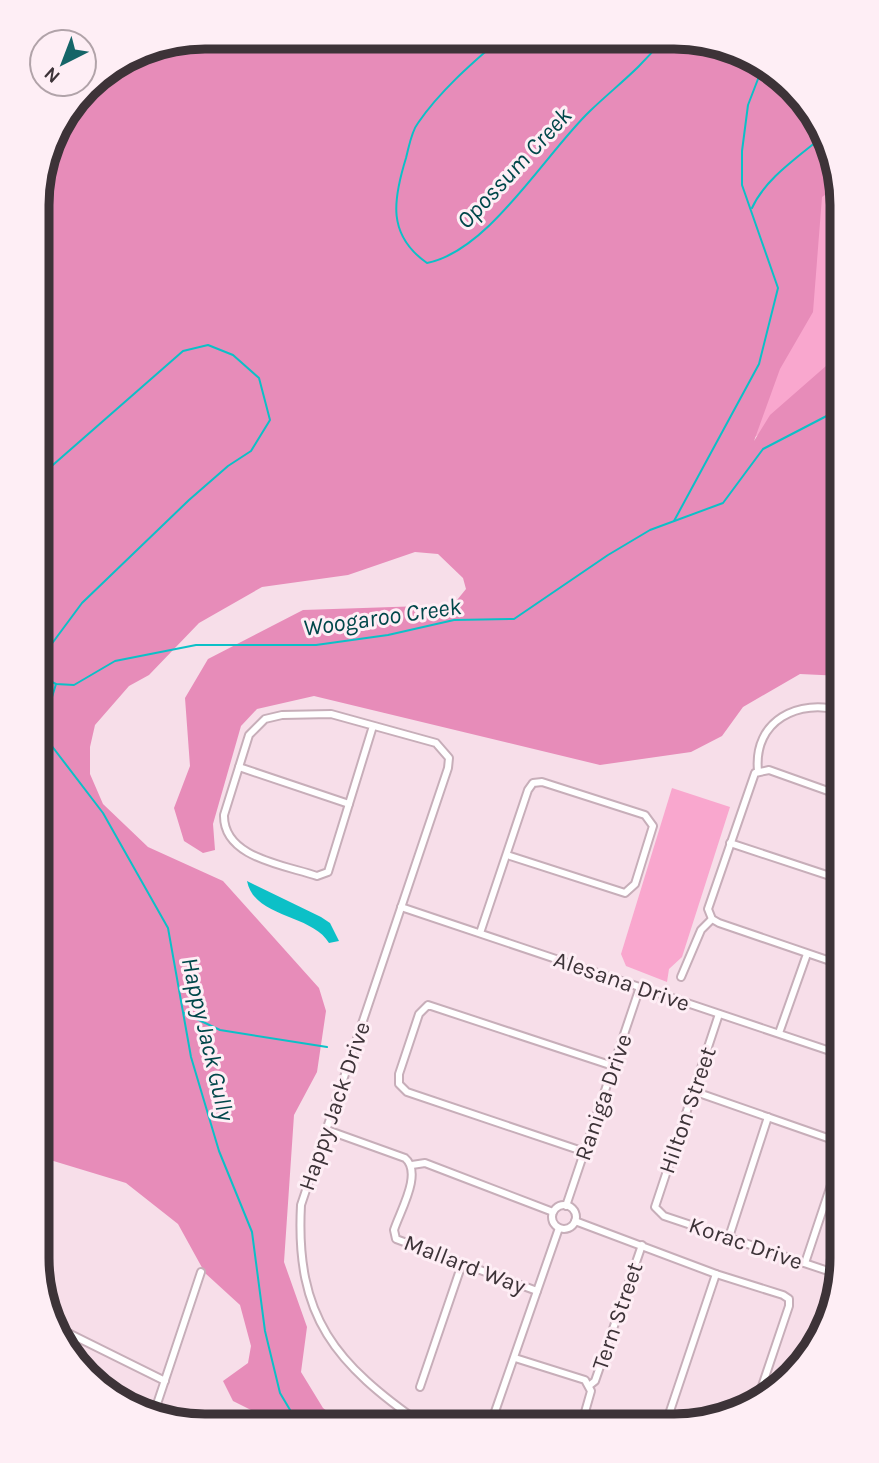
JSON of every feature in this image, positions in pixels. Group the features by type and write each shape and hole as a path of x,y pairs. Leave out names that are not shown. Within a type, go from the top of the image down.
{"street":[{"path":"830,708 817,704 785,713 772,726 757,762 758,771 752,778 708,909 712,919 830,961"},
{"path":"331,714 373,726 328,872 317,876 245,851 229,837 224,815 249,736 265,719 282,715 331,714"},
{"name":"Happy Jack Drive","path":"373,726 436,743 446,752 448,768 301,1205 301,1255 309,1295 319,1321 352,1370 409,1414"},
{"path":"239,767 349,804"},
{"path":"758,771 769,771 830,792"},
{"path":"480,933 528,790 538,781 645,815 653,826 635,884 625,893 507,855"},
{"path":"730,843 830,876"},
{"name":"Alesana Drive","path":"401,907 830,1051"},
{"path":"681,976 701,930 712,919"},
{"path":"779,1034 807,954"},
{"name":"Raniga Drive","path":"566,1206 640,987"},
{"path":"585,1152 405,1091 399,1084 399,1074 419,1014 428,1005 614,1066"},
{"name":"Hilton Street","path":"655,1207 719,1014"},
{"path":"693,1091 830,1139"},
{"path":"729,1237 768,1117"},
{"path":"327,1130 405,1158 412,1165 425,1163 553,1212 566,1206 573,1210 575,1221"},
{"name":"Mallard Way","path":"412,1165 413,1175 394,1236 537,1291"},
{"path":"805,1263 830,1188"},
{"name":"Korac Drive","path":"655,1207 664,1216 829,1271"},
{"path":"553,1212 552,1219 559,1228 567,1229 575,1221"},
{"path":"575,1221 789,1299 762,1387"},
{"path":"494,1414 559,1228"},
{"name":"Tern Street","path":"585,1414 591,1397 590,1385 595,1381 642,1245"},
{"path":"420,1387 461,1264"},
{"path":"156,1406 201,1272"},
{"path":"670,1414 716,1274"},
{"path":"69,1333 165,1381"},
{"path":"515,1358 585,1380 590,1385"}],"shaded area":[{"path":"195,49 674,49 714,54 734,61 769,81 798,110 818,145 829,185 829,192 822,197 813,312 780,369 754,441 770,415 830,362 830,675 800,674 743,707 722,736 691,752 600,765 314,696 257,709 241,726 213,824 215,850 203,853 184,841 174,808 190,766 185,698 208,659 303,610 453,605 466,589 463,578 438,554 415,552 348,575 262,587 199,623 149,675 129,686 95,725 90,747 90,774 103,804 148,847 223,881 319,988 326,1011 317,1072 294,1115 284,1262 307,1327 301,1372 323,1408 331,1414 255,1414 233,1401 223,1381 248,1363 251,1346 240,1305 205,1273 178,1224 126,1183 49,1160 49,205 54,165 61,145 75,118 92,98 98,98 98,92 110,81 145,61 165,54"},
{"path":"774,86 798,110 809,127 825,165 829,185 830,399 687,471"},
{"path":"672,788 730,807 682,957 669,969 667,982 626,966 621,954"}],"water":[{"path":"247,881 321,917 330,923 339,941 329,943 310,926 260,902"}],"waterway":[{"name":"Opossum Creek","path":"489,49 446,89 427,111 412,135 398,188 397,216 405,241 427,263 450,255 494,221 573,129 655,49"},
{"name":"Opossum Creek","path":"674,521 759,364 778,288 742,185 742,151 748,105 760,75"},
{"path":"752,208 773,178 816,142"},
{"name":"Woogaroo Creek","path":"49,468 183,351 208,345 233,355 259,378 270,420 251,451 228,466 189,500 82,603 49,648"},
{"name":"Woogaroo Creek","path":"49,680 56,684 74,685 115,661 196,645 316,645 388,635 454,620 514,619 650,530 723,503 763,449 830,414"},
{"name":"Happy Jack Gully","path":"49,707 56,684"},
{"name":"Happy Jack Gully","path":"49,742 103,813 168,928 191,1057 219,1151 252,1232 265,1331 280,1393 292,1414"},
{"path":"184,1013 220,1030 327,1047"}]}
